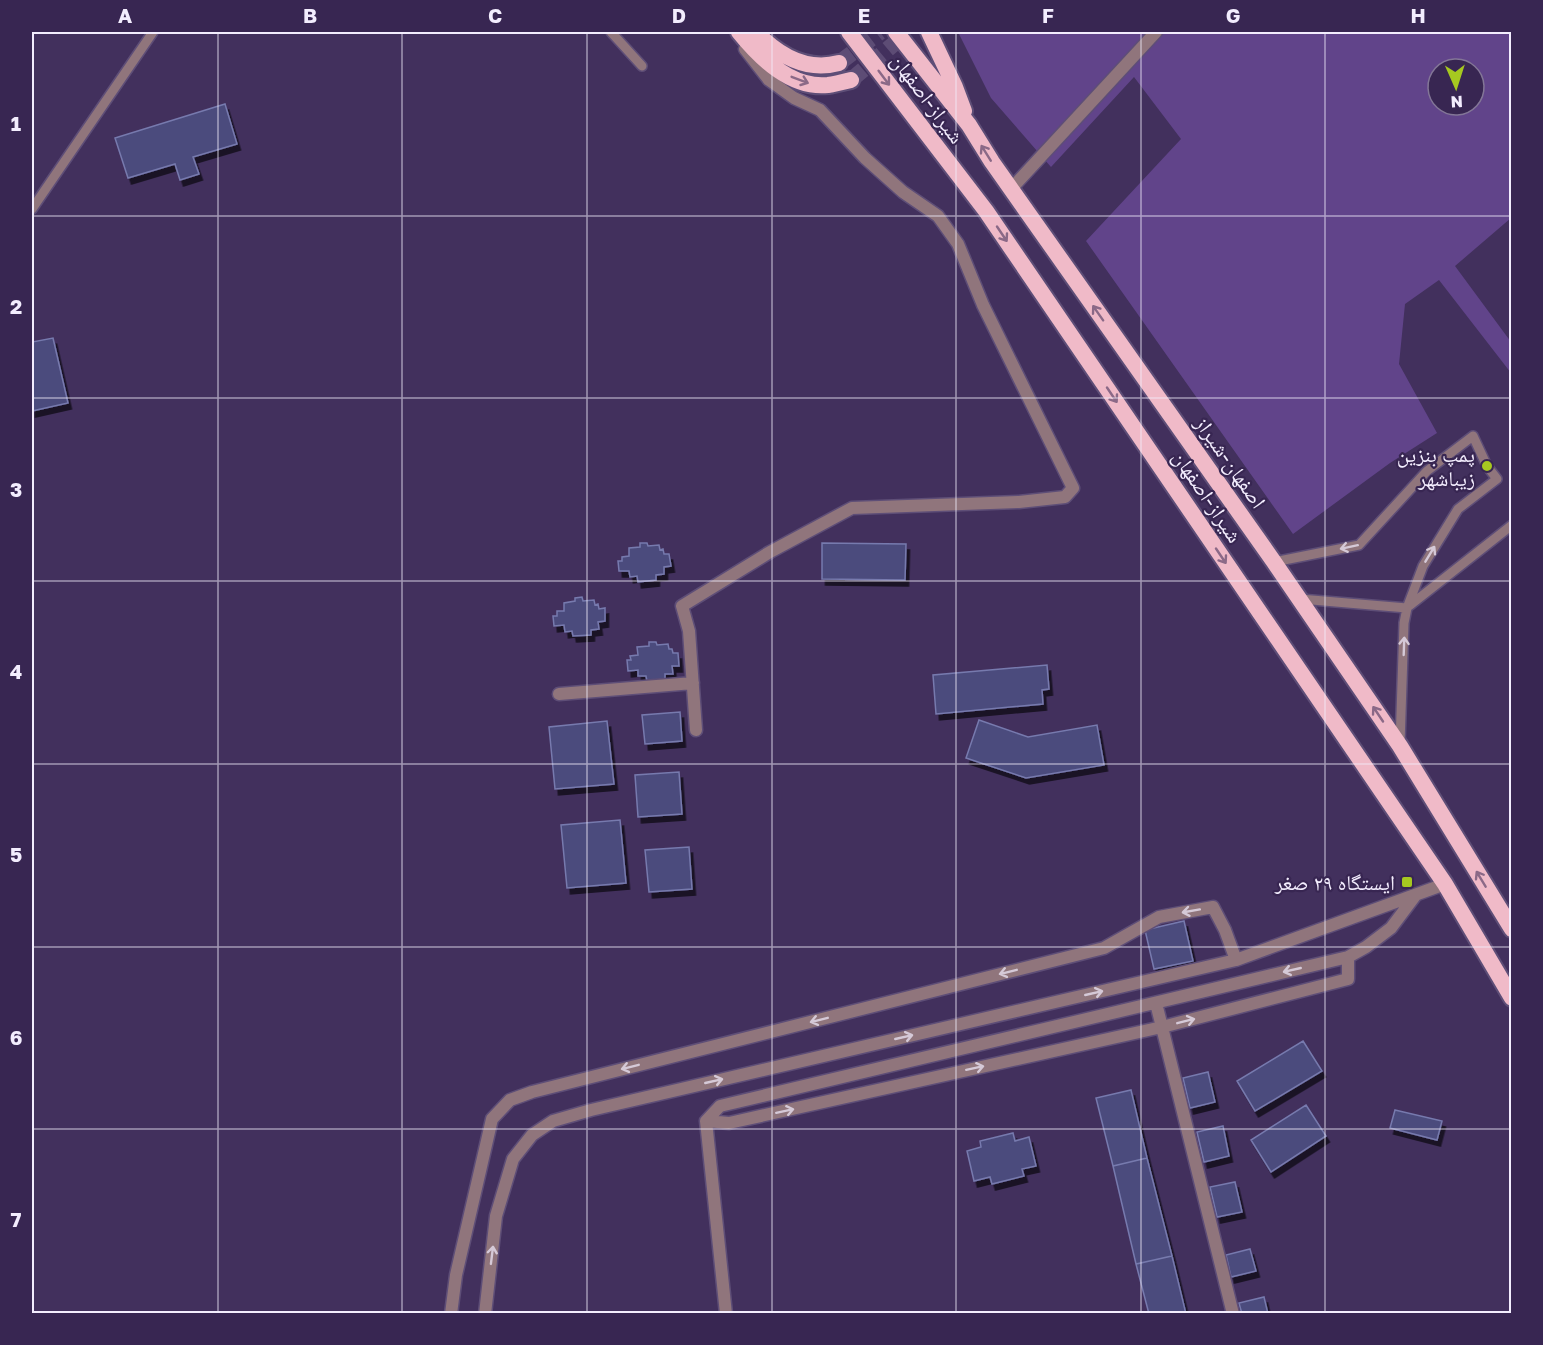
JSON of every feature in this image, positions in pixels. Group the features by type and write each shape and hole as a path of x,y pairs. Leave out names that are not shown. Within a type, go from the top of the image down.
{"highway":[{"path":"739,32 773,67 790,77 818,85 851,80"},
{"path":"756,32 770,46 792,60 814,66 839,63"},
{"name":"شیراز-اصفهان","path":"849,32 986,211 1445,884 1512,998"},
{"name":"اصفهان-شیراز","path":"896,32 969,125 1011,189 1300,599 1400,746 1512,929"},
{"path":"929,32 955,87 969,125"}],"street":[{"path":"696,730 689,631 682,606 770,552 852,508 1019,502 1065,497 1073,488 984,304 958,244 938,216 903,192 880,172 820,110 794,98 769,80 731,32"},
{"path":"1011,189 1156,32"},
{"path":"559,694 693,683"},
{"path":"485,1314 496,1216 513,1159 532,1136 553,1121 602,1107 1236,960 1445,884"},
{"path":"726,1314 706,1122 720,1106 1348,957 1391,928 1415,895"},
{"path":"451,1314 456,1275 492,1119 510,1100 555,1086 1104,948 1159,917 1213,907 1225,930 1236,960"},
{"path":"706,1122 729,1123 1162,1027 1348,979 1348,957"},
{"path":"1156,1003 1233,1314"}],"lane":[{"path":"32,209 153,32"},
{"path":"611,32 642,66"},
{"path":"1274,562 1359,545 1427,471 1473,436 1487,466 1497,479 1458,510 1423,566 1407,608 1404,623 1400,746"},
{"path":"1300,599 1407,608 1512,525"}],"shaded area":[{"path":"958,32 1511,32 1511,218 1455,266 1511,342 1511,373 1439,280 1405,304 1399,364 1437,433 1390,463 1293,534 1086,241 1181,139 1134,77 1051,167 991,98"}],"building":[{"path":"225,104 237,144 193,157 199,174 180,180 175,164 128,178 115,138"},
{"path":"53,338 68,403 32,411 32,342"},
{"path":"640,543 647,543 648,546 659,545 664,554 669,554 671,566 664,567 664,574 656,575 656,580 638,582 637,576 630,577 629,571 619,571 618,561 622,561 622,557 629,556 629,548 640,547"},
{"path":"822,543 906,544 905,580 822,579"},
{"path":"582,597 583,601 594,600 599,609 605,608 605,621 598,622 599,629 591,630 591,635 573,636 572,631 565,632 564,625 554,626 553,616 557,616 557,611 564,611 564,603"},
{"path":"649,642 656,642 657,645 668,644 673,653 678,653 679,666 672,666 673,674 665,674 665,679 647,681 646,676 638,676 638,670 628,671 627,660 631,660 630,656 638,655 637,647 649,646"},
{"path":"1047,665 1049,689 1042,690 1043,704 936,714 933,675"},
{"path":"680,712 682,741 645,744 642,715"},
{"path":"979,720 1028,737 1097,725 1104,765 1026,778 966,758"},
{"path":"607,721 614,784 555,789 549,727"},
{"path":"679,772 682,814 638,817 635,775"},
{"path":"620,820 626,883 567,888 561,825"},
{"path":"689,847 692,889 649,892 645,850"},
{"path":"1184,921 1193,961 1154,969 1145,930"},
{"path":"1303,1041 1322,1071 1255,1111 1237,1081"},
{"path":"1208,1072 1215,1102 1190,1108 1183,1078"},
{"path":"1131,1090 1147,1158 1113,1166 1096,1098"},
{"path":"1306,1105 1326,1136 1271,1172 1251,1140"},
{"path":"1395,1110 1442,1121 1437,1140 1390,1128"},
{"path":"1223,1126 1229,1156 1204,1162 1197,1132"},
{"path":"1013,1133 1015,1141 1029,1137 1036,1166 1022,1169 1024,1176 992,1184 990,1177 974,1181 967,1151 981,1147 980,1141"},
{"path":"1147,1158 1172,1256 1136,1264 1113,1166"},
{"path":"1235,1182 1242,1212 1217,1217 1210,1187"},
{"path":"1250,1249 1256,1271 1231,1277 1226,1255"},
{"path":"1172,1256 1186,1314 1149,1314 1136,1264"},
{"path":"1264,1297 1268,1314 1242,1314 1239,1303"}],"tunnel":[{"path":"839,63 880,32"},
{"path":"851,80 908,32"}],"place":[{"name":"پمپ بنزین زیباشهر","path":"1487,466"},
{"name":"ایستگاه ۲۹ صغر","path":"1407,882"}]}
